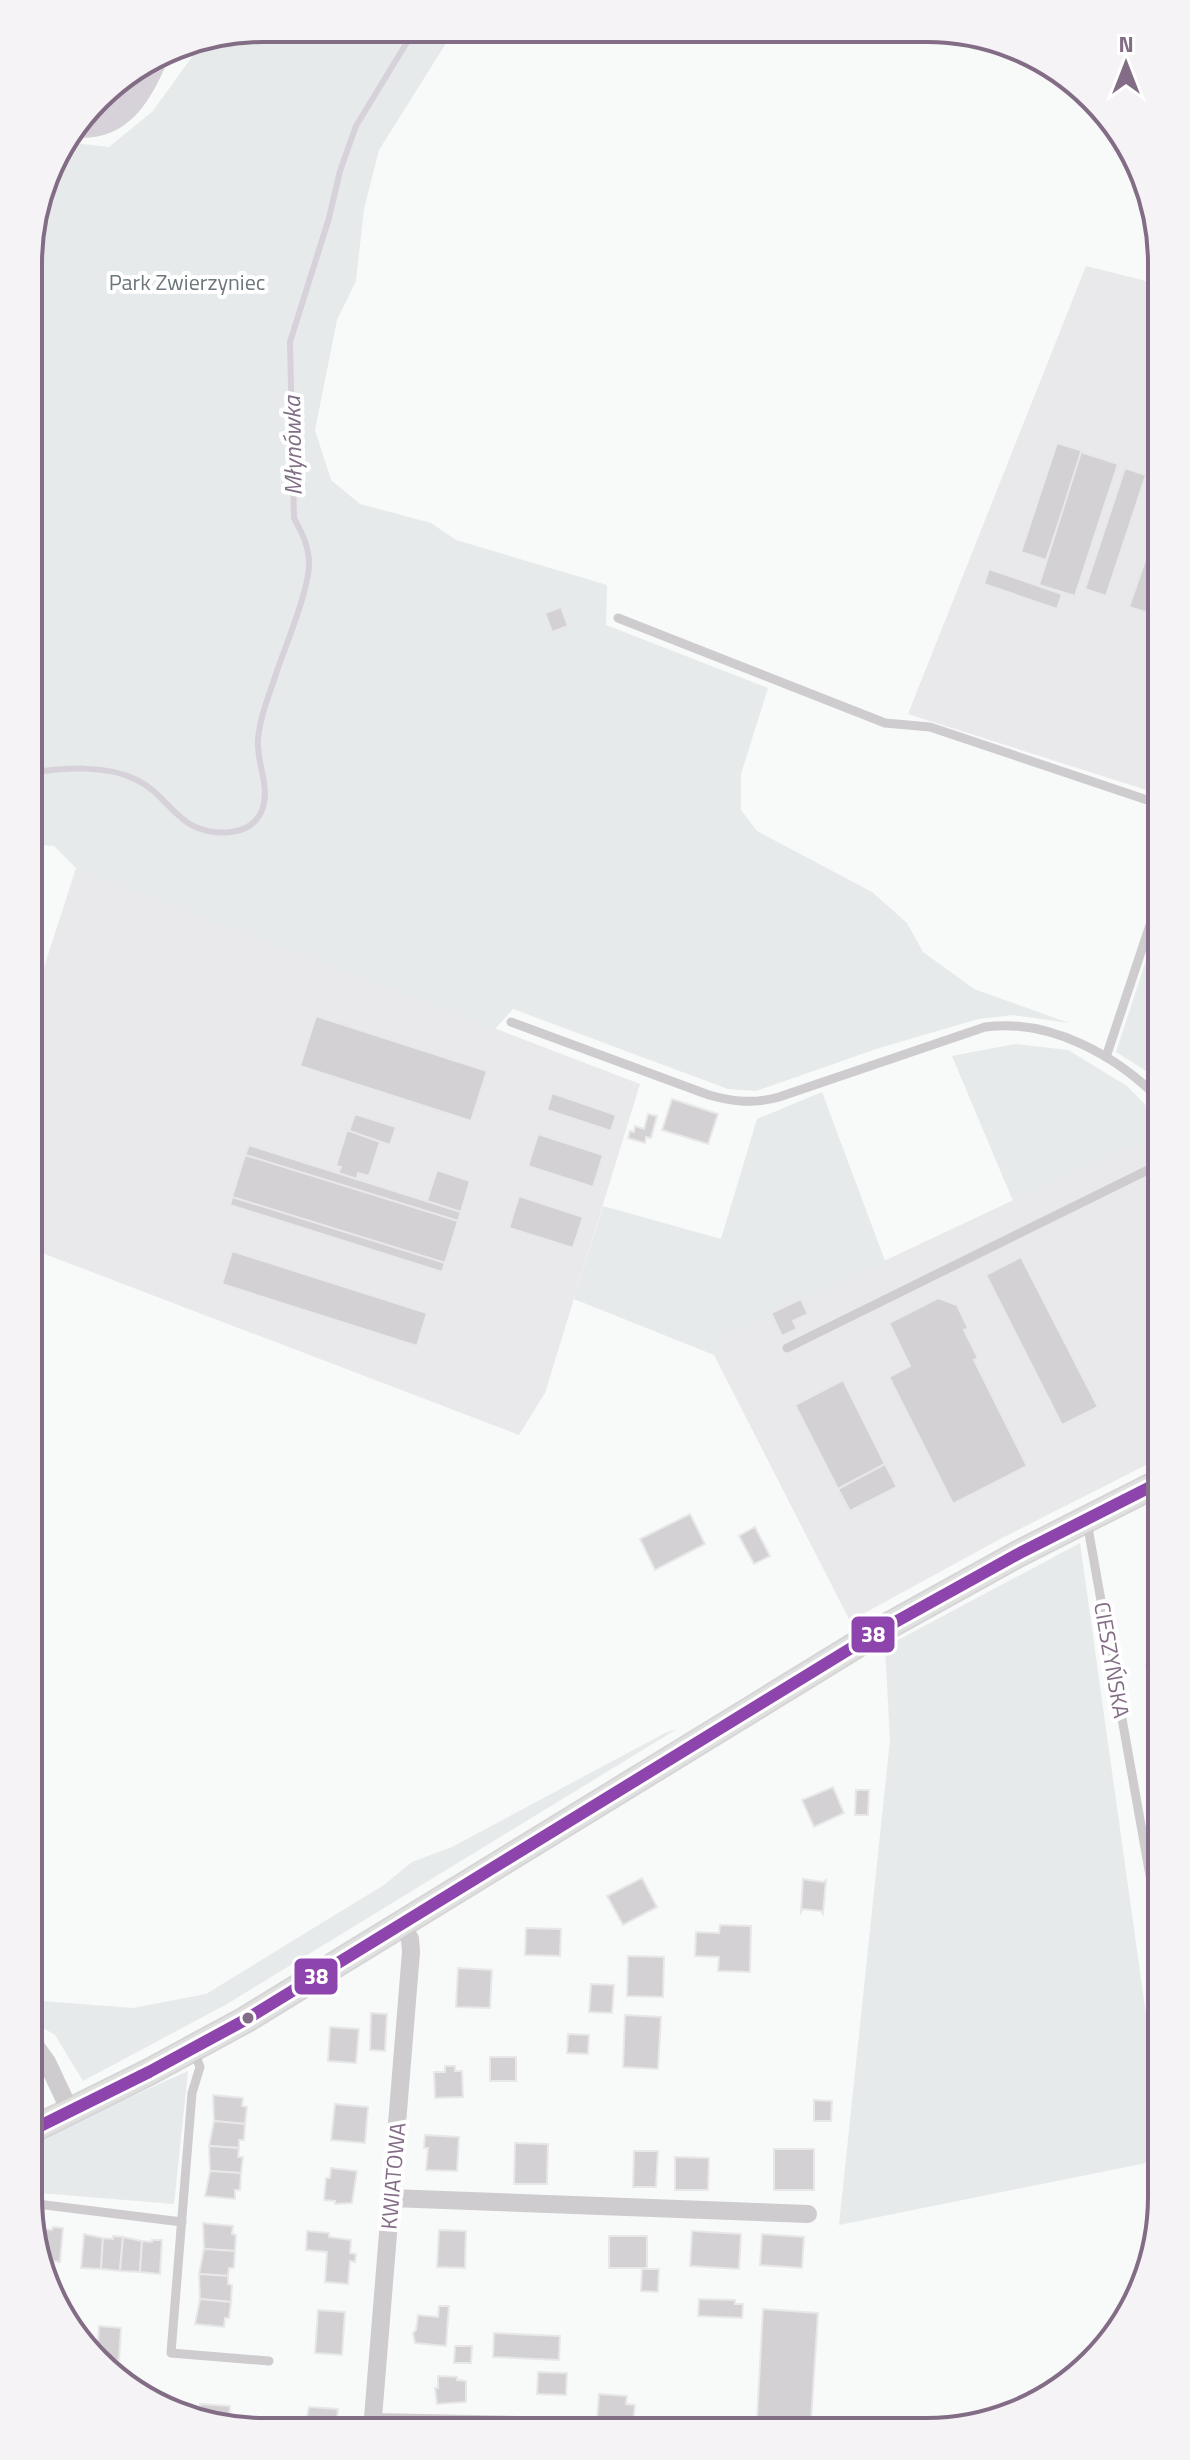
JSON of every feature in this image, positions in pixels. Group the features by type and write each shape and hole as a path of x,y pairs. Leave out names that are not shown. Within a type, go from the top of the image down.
{"main road":[{"path":"42,2125 193,2049 402,1925 899,1620 1148,1488"}],"street":[{"name":"KWIATOWA","path":"373,2418 411,1952 410,1939 402,1925"},
{"path":"42,2055 70,2111"},
{"path":"391,2198 808,2214"}],"lane":[{"path":"618,618 885,723 930,727 1148,800"},
{"path":"1106,1057 1148,931"},
{"path":"511,1022 709,1095 743,1103 779,1097 1000,1024 1028,1027 1076,1041 1106,1057 1148,1087"},
{"path":"787,1348 1148,1170"},
{"name":"CIESZYŃSKA","path":"1086,1519 1148,1863"},
{"path":"193,2049 200,2067 192,2093 171,2353 269,2361"},
{"path":"42,2205 182,2222"}],"shaded area":[{"path":"166,65 138,113 125,125 83,137 117,97"},
{"path":"1086,266 1148,282 1148,791 908,714"},
{"path":"76,868 640,1084 545,1393 519,1435 42,1253 42,974"},
{"path":"1148,1137 1148,1464 1002,1538 850,1621 714,1355 722,1337"}],"green space":[{"name":"Park Zwierzyniec","path":"263,42 447,42 379,150 364,209 356,281 337,320 315,430 331,480 360,504 431,523 456,540 607,585 606,625 768,688 741,774 741,810 757,831 872,892 907,923 923,952 974,989 1069,1023 1013,1015 978,1019 876,1049 756,1091 728,1089 513,1009 495,1029 97,877 76,868 54,846 42,845 44,234 59,179 78,144 109,147 153,111 194,53 206,50"},
{"path":"1148,955 1148,1072 1116,1052"},
{"path":"1015,1044 1068,1050 1127,1086 1148,1108 1148,1137 1013,1201 952,1056"},
{"path":"822,1092 885,1261 723,1337 714,1355 574,1299 603,1206 721,1239 757,1119"},
{"path":"1080,1543 1148,2029 1148,2163 839,2225 890,1740 885,1647"},
{"path":"677,1729 227,2004 83,2081 55,2035 42,2027 42,2001 133,2008 206,1994 384,1885 412,1862 452,1847"},
{"path":"188,2071 174,2204 42,2193 42,2137"}],"building":[{"path":"1057,443 1083,451 1046,560 1021,552"},
{"path":"1081,452 1118,464 1075,596 1039,585"},
{"path":"1125,468 1146,475 1106,596 1085,589"},
{"path":"1148,552 1148,613 1129,607"},
{"path":"989,569 1062,594 1057,609 984,584"},
{"path":"561,607 568,626 552,632 545,613"},
{"path":"316,1016 487,1071 471,1121 300,1066"},
{"path":"552,1093 616,1115 611,1131 547,1110"},
{"path":"672,1099 718,1114 708,1144 662,1130"},
{"path":"355,1114 396,1127 390,1145 349,1131"},
{"path":"648,1114 657,1116 651,1138 646,1137 645,1143 628,1138 635,1126 644,1129"},
{"path":"347,1130 380,1142 369,1176 358,1173 357,1179 338,1173 341,1167 336,1166"},
{"path":"538,1134 603,1155 593,1187 528,1166"},
{"path":"249,1145 461,1212 458,1221 245,1155"},
{"path":"245,1155 458,1221 445,1263 232,1197"},
{"path":"437,1170 470,1181 461,1212 427,1201"},
{"path":"519,1196 583,1217 573,1248 509,1228"},
{"path":"232,1197 445,1263 442,1272 230,1205"},
{"path":"232,1251 427,1313 417,1346 222,1284"},
{"path":"1021,1257 1098,1407 1062,1425 986,1275"},
{"path":"938,1298 957,1305 968,1328 964,1330 978,1358 974,1360 1027,1466 953,1504 889,1377 910,1366 889,1323"},
{"path":"801,1299 808,1314 793,1321 797,1329 782,1336 771,1313"},
{"path":"843,1380 885,1464 838,1489 795,1405"},
{"path":"885,1464 897,1487 850,1511 838,1489"},
{"path":"690,1514 705,1544 655,1570 640,1539"},
{"path":"755,1527 770,1556 754,1564 739,1536"},
{"path":"833,1787 844,1813 814,1827 802,1800"},
{"path":"856,1790 869,1790 868,1815 855,1815"},
{"path":"642,1878 657,1907 623,1925 607,1896"},
{"path":"803,1879 826,1880 823,1914 821,1911 803,1909 801,1912"},
{"path":"720,1925 751,1926 750,1972 718,1971 719,1957 695,1956 696,1932 719,1933"},
{"path":"526,1928 561,1929 560,1956 525,1955"},
{"path":"628,1956 664,1957 663,1997 627,1996"},
{"path":"458,1968 492,1970 490,2008 456,2007"},
{"path":"591,1984 614,1985 612,2013 589,2012"},
{"path":"371,2013 387,2014 385,2051 370,2050"},
{"path":"625,2015 661,2017 658,2069 623,2067"},
{"path":"330,2027 359,2029 356,2063 328,2061"},
{"path":"568,2034 589,2035 588,2054 567,2053"},
{"path":"490,2057 516,2057 516,2081 490,2081"},
{"path":"445,2066 455,2066 455,2071 462,2071 463,2097 435,2098 434,2072 445,2072"},
{"path":"213,2095 243,2098 242,2106 247,2107 245,2124 214,2121"},
{"path":"814,2100 832,2101 831,2121 814,2121"},
{"path":"335,2104 368,2107 365,2143 331,2140"},
{"path":"214,2121 245,2124 244,2140 239,2140 239,2148 209,2146"},
{"path":"425,2135 459,2137 457,2171 426,2170 428,2148 424,2148"},
{"path":"515,2143 548,2144 547,2184 514,2184"},
{"path":"209,2146 239,2148 238,2157 243,2157 241,2173 210,2171"},
{"path":"774,2149 814,2149 814,2190 774,2190"},
{"path":"634,2151 658,2151 656,2187 633,2187"},
{"path":"675,2157 709,2158 708,2190 675,2190"},
{"path":"331,2168 357,2171 352,2203 335,2204 335,2201 324,2200 326,2178 330,2178"},
{"path":"210,2171 241,2173 240,2190 235,2190 235,2199 205,2196"},
{"path":"203,2223 233,2226 235,2251 204,2249"},
{"path":"53,2227 63,2228 60,2262 52,2261 46,2240 45,2229 52,2230"},
{"path":"439,2230 466,2231 465,2268 437,2267"},
{"path":"307,2231 329,2233 329,2237 351,2240 350,2253 356,2254 355,2262 350,2261 348,2284 325,2282 327,2252 306,2250"},
{"path":"692,2231 741,2234 739,2269 690,2266"},
{"path":"84,2234 103,2238 101,2269 81,2268"},
{"path":"762,2234 804,2237 802,2268 760,2265"},
{"path":"113,2236 123,2237 120,2271 101,2269 103,2238 113,2239"},
{"path":"609,2236 647,2236 647,2268 609,2268"},
{"path":"123,2237 142,2241 140,2272 120,2271"},
{"path":"162,2240 160,2274 140,2272 142,2241"},
{"path":"204,2249 235,2251 234,2268 229,2268 228,2276 199,2274"},
{"path":"642,2269 659,2269 658,2292 641,2291"},
{"path":"199,2274 228,2276 228,2284 232,2285 231,2302 200,2299"},
{"path":"200,2299 231,2302 224,2327 195,2324"},
{"path":"699,2299 735,2300 735,2304 743,2304 742,2318 698,2316"},
{"path":"439,2306 449,2306 446,2346 415,2343 413,2333 418,2315 438,2317"},
{"path":"763,2309 818,2313 811,2418 757,2418"},
{"path":"318,2310 345,2312 342,2355 315,2353"},
{"path":"99,2326 121,2328 119,2360 115,2360 98,2342"},
{"path":"494,2333 560,2336 559,2360 493,2357"},
{"path":"455,2346 472,2346 471,2363 454,2363"},
{"path":"538,2372 567,2373 566,2395 537,2394"},
{"path":"438,2376 466,2381 466,2402 437,2404 435,2388 438,2388"},
{"path":"599,2394 627,2396 626,2404 635,2405 634,2418 597,2418"},
{"path":"200,2404 230,2406 230,2415 206,2410 200,2408"},
{"path":"309,2407 338,2409 337,2418 307,2418"}],"waterway":[{"name":"Młynówka","path":"42,772 98,769 125,775 151,789 188,823 207,831 240,830 257,819 262,810 265,793 258,748 259,731 301,603 309,564 306,545 294,518 290,342 356,126 407,42"}],"transit line":[{"name":"38","path":"42,2125 245,2020 879,1631 1018,1554 1148,1488"}]}
